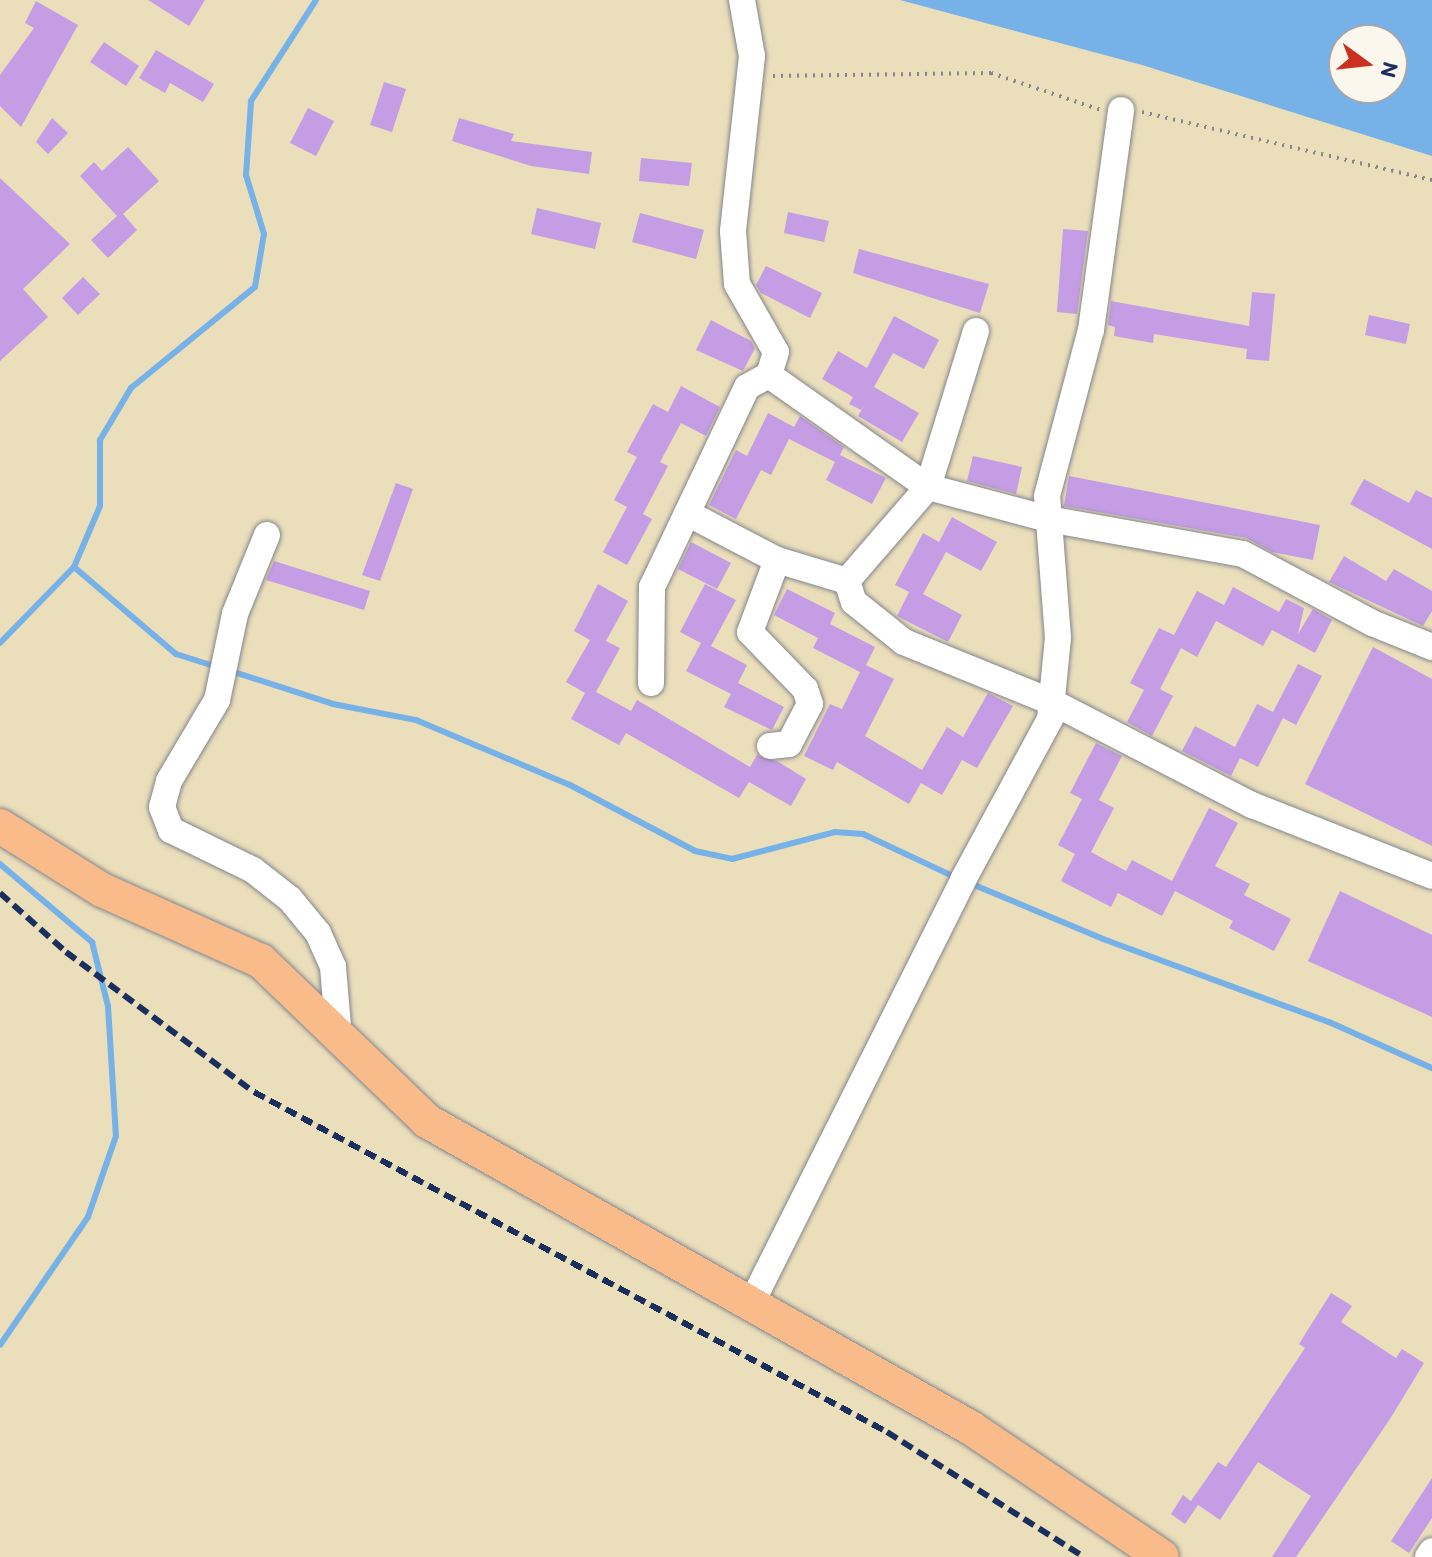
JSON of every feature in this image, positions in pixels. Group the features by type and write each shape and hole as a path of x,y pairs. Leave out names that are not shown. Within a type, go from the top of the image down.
{"main road":[{"path":"0,826 102,890 261,961 427,1121 971,1428 1162,1557"}],"street":[{"path":"651,683 652,587 747,387 769,375 776,352 737,284 733,231 750,76 742,0"},
{"path":"750,1306 1054,703 1058,638 1047,496 1091,330 1121,110"},
{"path":"847,581 928,487 976,331"},
{"path":"769,375 928,487 1048,519 1243,554 1372,623 1432,647"},
{"path":"687,513 777,560 847,581"},
{"path":"267,535 235,614 217,700 169,781 162,807 171,830 253,870 290,899 318,933 333,967 339,1038"},
{"path":"770,746 789,744 810,704 805,689 750,632 777,560"},
{"path":"847,581 854,602 904,642 1054,703 1252,805 1432,876"},
{"path":"1428,1557 1432,1551"}],"path":[{"path":"750,76 991,73 1090,110 1121,110 1432,180"}],"water":[{"path":"900,0 1432,0 1432,156 1142,65"}],"building":[{"path":"148,0 205,0 189,26"},
{"path":"36,1 78,25 21,127 0,106 0,75 34,28 25,23"},
{"path":"104,42 139,66 126,86 90,62"},
{"path":"156,50 214,84 203,102 170,83 165,93 139,78"},
{"path":"384,82 406,89 392,132 370,125"},
{"path":"308,108 334,121 316,156 290,143"},
{"path":"52,118 68,133 48,154 36,142"},
{"path":"459,118 514,134 511,141 592,152 589,174 531,166 452,141"},
{"path":"128,147 159,181 123,214 137,230 108,258 91,240 117,216 80,176 94,162 102,171"},
{"path":"641,158 692,163 689,186 639,181"},
{"path":"0,178 70,244 23,289 48,317 0,361"},
{"path":"537,208 601,223 595,249 531,234"},
{"path":"788,212 829,221 824,242 784,233"},
{"path":"640,213 704,230 696,259 632,242"},
{"path":"1063,229 1088,231 1077,314 1057,312"},
{"path":"859,249 989,284 980,313 853,273"},
{"path":"766,266 822,293 810,318 761,293 756,285"},
{"path":"83,277 100,294 78,315 62,298"},
{"path":"1252,292 1275,294 1269,361 1246,359 1247,349 1154,334 1153,343 1114,336 1115,327 1108,325 1111,301 1249,326"},
{"path":"1369,315 1410,324 1406,344 1365,335"},
{"path":"894,316 939,340 924,369 893,353 874,387 919,413 902,442 858,416 865,404 861,410 849,404 853,397 822,379 838,351 867,368"},
{"path":"711,320 751,341 755,348 743,371 696,350"},
{"path":"681,386 720,407 706,436 681,423 660,462 668,466 643,514 652,519 627,565 603,552 627,507 614,500 637,457 627,452 653,404 668,412"},
{"path":"768,413 794,427 800,416 844,447 840,455 886,478 872,504 826,480 835,462 789,439 771,475 761,470 736,519 709,505 736,450 747,456"},
{"path":"973,456 1022,467 1016,494 967,481"},
{"path":"1069,476 1320,525 1313,560 1272,552 1246,538 1064,506"},
{"path":"1364,479 1409,503 1416,490 1432,498 1432,549 1350,504"},
{"path":"396,483 413,489 380,581 362,575"},
{"path":"952,517 997,542 981,571 946,552 923,594 962,615 948,642 897,616 909,592 895,585 923,533 939,542"},
{"path":"691,542 731,563 717,589 678,569"},
{"path":"1344,556 1386,581 1394,569 1432,591 1432,611 1423,626 1329,582"},
{"path":"274,561 370,591 364,610 266,580"},
{"path":"598,584 628,601 606,641 620,648 596,692 631,711 637,700 750,767 757,755 777,761 806,779 791,806 749,782 739,798 626,733 619,745 571,719 585,693 566,682 590,640 574,631"},
{"path":"705,584 736,600 711,646 747,665 738,683 784,707 772,730 724,707 731,694 686,671 701,643 680,632"},
{"path":"1233,587 1279,612 1286,599 1304,608 1298,634 1313,609 1332,620 1315,653 1272,630 1263,646 1216,621 1197,657 1181,648 1160,689 1173,696 1152,736 1127,722 1144,690 1130,683 1159,628 1174,635 1197,591 1224,605"},
{"path":"787,589 835,613 830,624 875,647 866,665 894,679 865,736 922,770 947,727 963,737 988,693 1013,706 977,768 962,760 942,795 921,783 909,804 837,762 833,770 804,756 830,704 842,709 860,672 813,648 818,638 774,615"},
{"path":"1373,647 1432,679 1432,846 1305,784"},
{"path":"1298,664 1322,676 1296,725 1283,718 1258,767 1240,758 1231,776 1182,751 1195,726 1235,747 1257,704 1273,712"},
{"path":"1096,743 1122,756 1099,800 1114,808 1091,852 1126,871 1132,860 1172,881 1209,808 1238,823 1215,866 1250,884 1244,895 1291,919 1274,951 1229,928 1233,921 1175,891 1162,916 1118,893 1111,907 1061,881 1075,854 1058,845 1082,799 1070,793"},
{"path":"1340,891 1432,935 1432,1017 1308,961"},
{"path":"1331,1293 1352,1306 1341,1322 1396,1358 1402,1349 1424,1363 1390,1419 1296,1557 1272,1557 1311,1496 1258,1462 1220,1520 1198,1505 1185,1524 1171,1514 1183,1495 1191,1501 1218,1462 1226,1467 1305,1348 1299,1344"},
{"path":"1432,1478 1432,1518 1409,1553 1391,1541"}],"waterway":[{"path":"0,643 74,567 100,506 100,440 131,388 255,287 264,234 246,175 251,101 316,0"},
{"path":"74,567 176,654 217,667"},
{"path":"231,671 333,704 416,720 570,785 695,851 732,859 835,832 863,834 957,878"},
{"path":"0,864 92,942 108,1006 116,1136 88,1217 0,1345"},
{"path":"967,882 1103,939 1329,1022 1432,1068"}],"railway":[{"path":"0,893 66,952 254,1092 887,1432 1084,1557"}]}
